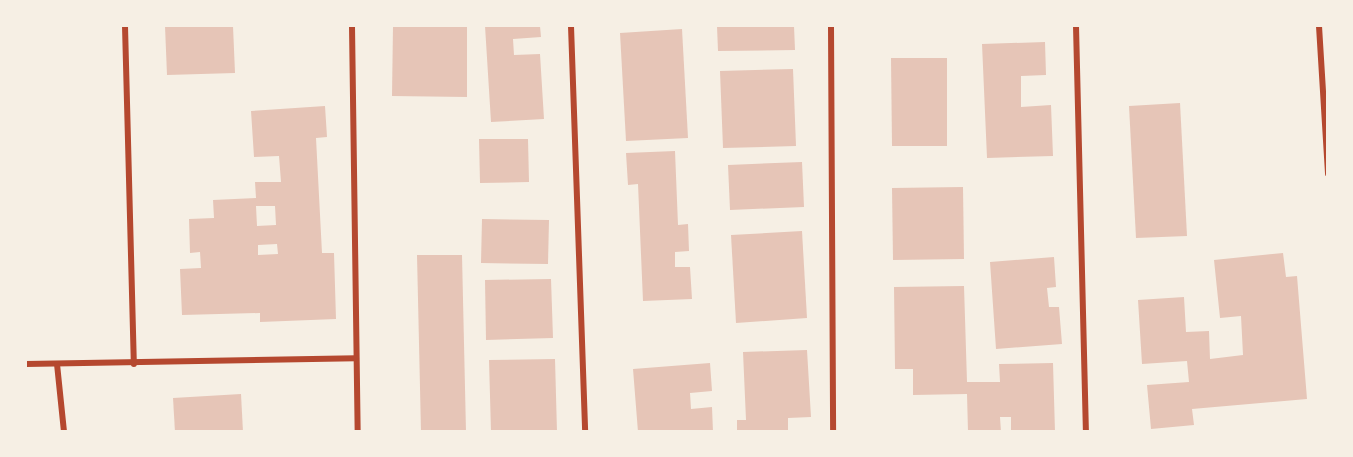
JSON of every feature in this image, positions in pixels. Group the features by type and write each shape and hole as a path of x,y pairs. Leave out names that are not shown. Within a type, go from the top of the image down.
{"street":[{"path":"125,26 134,364"},
{"path":"352,26 358,432"},
{"path":"571,26 585,432"},
{"path":"831,26 833,432"},
{"path":"1076,26 1086,432"},
{"path":"1319,26 1328,174"},
{"path":"26,364 134,364 356,358"},
{"path":"57,364 64,432"}],"building":[{"path":"165,26 233,26 235,73 167,75"},
{"path":"393,26 467,26 467,97 392,96"},
{"path":"485,26 540,26 541,37 513,39 514,55 540,54 544,119 491,122"},
{"path":"717,26 794,26 795,50 718,51"},
{"path":"682,29 688,138 626,141 620,33"},
{"path":"1045,42 1046,75 1021,76 1021,107 1051,105 1053,156 987,158 982,44"},
{"path":"891,58 947,58 947,146 892,146"},
{"path":"793,69 796,146 723,148 720,71"},
{"path":"1180,103 1187,236 1136,238 1129,106"},
{"path":"325,106 327,137 316,138 322,253 334,253 336,319 260,322 260,313 182,315 180,269 201,268 200,252 190,253 189,219 214,218 213,200 256,198 255,182 281,182 279,156 254,157 251,111","holes":["256,206 275,206 276,225 257,226","277,244 278,254 258,255 258,245"]},
{"path":"479,139 528,139 529,182 480,183"},
{"path":"675,151 678,225 688,224 689,251 675,252 675,267 690,267 692,299 643,301 638,184 628,185 626,153"},
{"path":"802,162 804,207 730,210 728,165"},
{"path":"963,187 964,259 893,260 892,188"},
{"path":"482,219 549,220 548,264 481,263"},
{"path":"802,231 807,318 736,323 731,235"},
{"path":"1283,253 1286,277 1297,276 1307,399 1192,409 1194,425 1151,429 1147,385 1189,382 1187,361 1142,364 1138,300 1184,297 1186,332 1209,331 1210,359 1243,355 1241,316 1220,318 1214,260"},
{"path":"417,255 462,255 466,432 421,432"},
{"path":"1054,257 1056,287 1047,288 1049,307 1059,307 1062,344 996,349 990,262"},
{"path":"551,279 553,338 486,340 485,280"},
{"path":"964,286 967,382 1000,382 999,364 1053,363 1055,432 1011,432 1011,417 1000,417 1001,432 968,432 967,394 913,395 913,369 895,369 894,287"},
{"path":"807,350 811,417 788,418 788,432 737,432 737,420 746,420 743,352"},
{"path":"555,359 557,432 491,432 489,360"},
{"path":"710,363 712,391 690,393 691,409 712,407 713,432 638,432 633,369"},
{"path":"241,394 243,432 175,432 173,398"}]}
